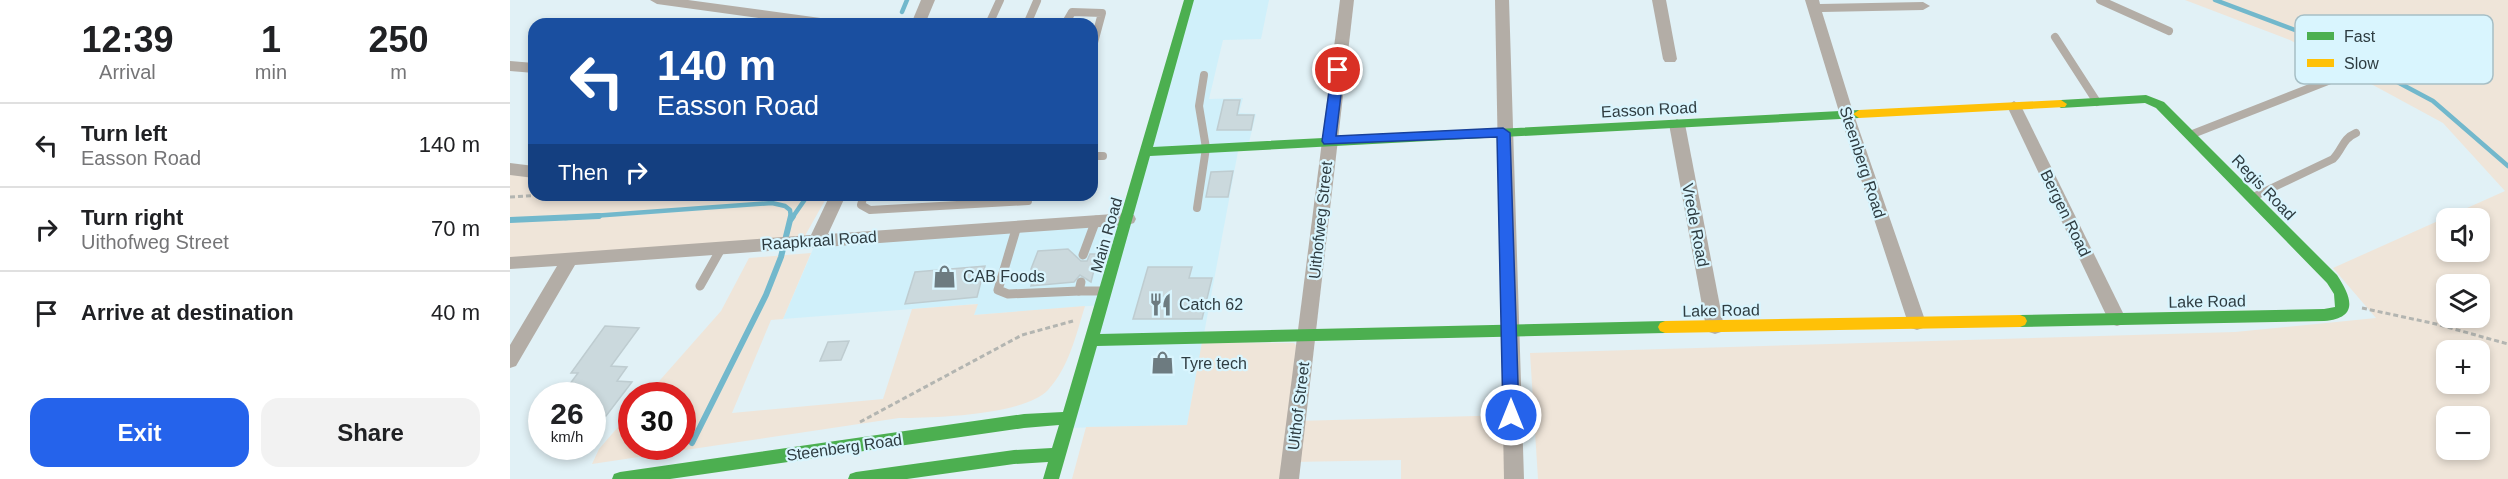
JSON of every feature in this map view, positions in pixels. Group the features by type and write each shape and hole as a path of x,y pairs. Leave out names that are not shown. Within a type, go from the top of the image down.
{"street":[{"path":"657,0 790,18"},
{"path":"920,18 928,0"},
{"name":"Main Road","path":"1051,479 1056,455 1107,291 1190,0"},
{"name":"Uithofweg Street","path":"1307,333 1347,0"},
{"path":"1502,0 1503,133 1514,479"},
{"path":"1659,0 1670,59"},
{"path":"1814,4 1923,6"},
{"name":"Steenberg Road","path":"1814,4 1847,115 1917,323"},
{"path":"510,66 528,68"},
{"name":"Easson Road","path":"1146,152 2146,99 2153,101"},
{"name":"Regis Road","path":"2153,101 2333,282 2344,302"},
{"name":"Bergen Road","path":"2014,106 2117,319"},
{"name":"Vrede Road","path":"1677,124 1714,327"},
{"path":"510,169 528,171"},
{"path":"809,241 834,201"},
{"name":"Raapkraal Road","path":"510,263 1128,219"},
{"path":"510,361 570,258"},
{"name":"Lake Road","path":"1092,340 1307,333 2324,315 2335,314 2342,309 2344,302"},
{"name":"Uithof Street","path":"1290,479 1307,333"},
{"name":"Steenberg Road","path":"620,479 1024,421 1068,418"},
{"name":"Steenberg Road","path":"856,479 1014,457 1056,455"}],"lane":[{"path":"992,18 1000,0"},
{"path":"2100,0 2169,31"},
{"path":"1030,18 1037,1"},
{"path":"1068,18 1072,12 1102,13 1098,26"},
{"path":"2055,37 2097,102"},
{"path":"1197,208 1206,148 1199,106 1204,75"},
{"path":"2190,136 2320,84"},
{"path":"2250,198 2333,159 2339,153 2340,146 2347,136 2356,133"},
{"path":"862,201 861,205 870,210 1028,201"},
{"path":"1083,255 1096,220"},
{"path":"1017,226 998,290 1008,294 1080,286 1107,291"},
{"path":"700,286 722,247"}],"path":[{"path":"510,197 528,196"},
{"path":"2344,302 2508,344"},
{"path":"857,424 1022,335 1083,319"}],"shaded area":[{"path":"1189,0 1269,0 1261,39 1223,40 1209,99 1243,98 1239,113 1256,114 1248,146 1239,146 1187,425 1065,428 1102,305 974,315 977,304 783,319 817,240 1128,219"},
{"path":"2185,0 2508,0 2508,479 1538,479 1530,353 2235,332 2376,318 2333,268 2436,222 2436,262 2490,262 2490,208 2467,208 2505,191 2443,123 2371,84 2493,84 2493,15 2295,15 2295,43"},
{"path":"510,169 528,171 528,201 825,201 802,241 510,263"},
{"path":"811,253 783,319 771,320 732,413 883,399 912,309 978,304 974,315 1085,306 1071,350 1055,381 1048,390 1020,405 978,413 899,418 696,448 696,382 658,382 721,311 749,258"},
{"path":"1202,342 1294,343 1299,348 1297,421 1511,415 1514,479 1401,479 1401,460 1292,462 1289,479 1072,479 1086,427 1187,425"},
{"path":"618,427 619,460 592,464 594,460 606,460 606,441"}],"building":[{"path":"1224,100 1240,100 1237,115 1254,115 1251,130 1217,130"},
{"path":"1233,171 1228,197 1206,197 1211,172"},
{"path":"1068,249 1081,261 1087,261 1090,254 1098,254 1091,282 1080,275 1074,282 1031,286 1037,269 1031,269 1038,251"},
{"path":"985,266 977,297 905,304 915,272"},
{"path":"1148,267 1192,267 1189,278 1212,278 1202,319 1133,319"},
{"path":"605,326 639,328 611,366 627,367 617,381 632,382 618,382 618,400 606,416 606,382 571,382 578,373 571,373"},
{"path":"849,341 841,360 820,361 828,342"}],"waterway":[{"path":"902,12 907,0"},
{"path":"2215,0 2295,30"},
{"path":"2401,84 2433,101 2508,166"},
{"path":"792,218 804,201"},
{"path":"582,217 772,203 785,206 790,210 791,217"},
{"path":"582,217 599,216"},
{"path":"510,220 582,217"},
{"path":"565,218 582,217"},
{"path":"696,435 766,295 781,257 791,217"}],"traffic: fast":[{"path":"1051,479 1189,0"},
{"path":"2020,321 2324,315 2335,314 2342,309 2341,293 2332,279 2160,105 2146,99 2061,104"},
{"path":"1146,152 1859,114"},
{"path":"1092,340 1665,327"},
{"path":"620,479 1024,421 1068,418"},
{"path":"856,479 1014,457 1056,455"}],"traffic: slow":[{"path":"1859,114 2061,104"},
{"path":"1665,327 2020,321"}],"place":[{"name":"CAB Foods","path":"945,276"},
{"name":"Catch 62","path":"1161,304"},
{"name":"Tyre tech","path":"1163,363"}],"route":[{"path":"1338,70 1329,141 1503,133 1511,415"}]}
